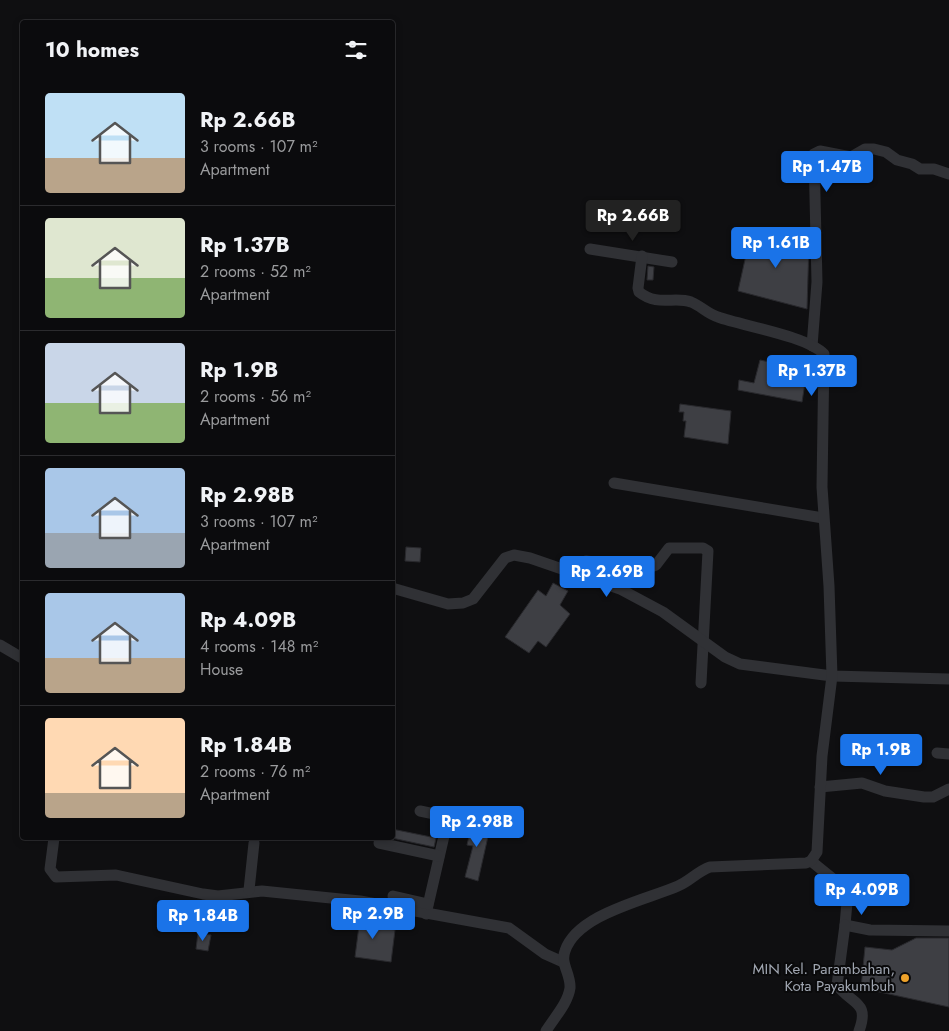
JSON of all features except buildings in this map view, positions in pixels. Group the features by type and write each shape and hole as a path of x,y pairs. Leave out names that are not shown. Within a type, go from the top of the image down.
{"street":[{"path":"812,346 817,282 814,154 820,151 850,157 865,149 874,149 886,152 897,160 912,164 920,170 934,169 949,174"},
{"path":"590,249 672,262"},
{"path":"546,1031 565,1001 570,987 563,962 568,944 584,927 601,916 685,883 702,870 719,866 799,864 811,861 817,852 820,787 832,676 829,586 822,488 826,359 822,351 812,346 760,327 716,316 692,303 668,302 646,297 639,292 638,288 642,256"},
{"path":"614,483 823,518"},
{"path":"586,561 648,568 656,565 669,548 706,549 709,553 702,638 701,682"},
{"path":"395,589 448,604 462,603 473,599 505,558 514,555 530,558 620,589 663,612 725,656 740,664 757,668 832,676 949,679"},
{"path":"0,645 20,657"},
{"path":"820,787 862,783 885,791 924,797 933,797 949,789"},
{"path":"420,811 440,815 446,819 427,909"},
{"path":"54,840 50,869 56,876 116,875 218,896 249,890 427,909 509,928 545,954 563,962"},
{"path":"378,842 439,856"},
{"path":"249,890 254,843"},
{"path":"811,861 848,890 901,897"},
{"path":"848,890 837,985 862,1009 863,1020 859,1031"},
{"path":"393,896 427,909"},
{"path":"845,925 863,930 949,931"}],"place":[{"name":"MIN Kel. Parambahan, Kota Payakumbuh","path":"905,978"}]}
